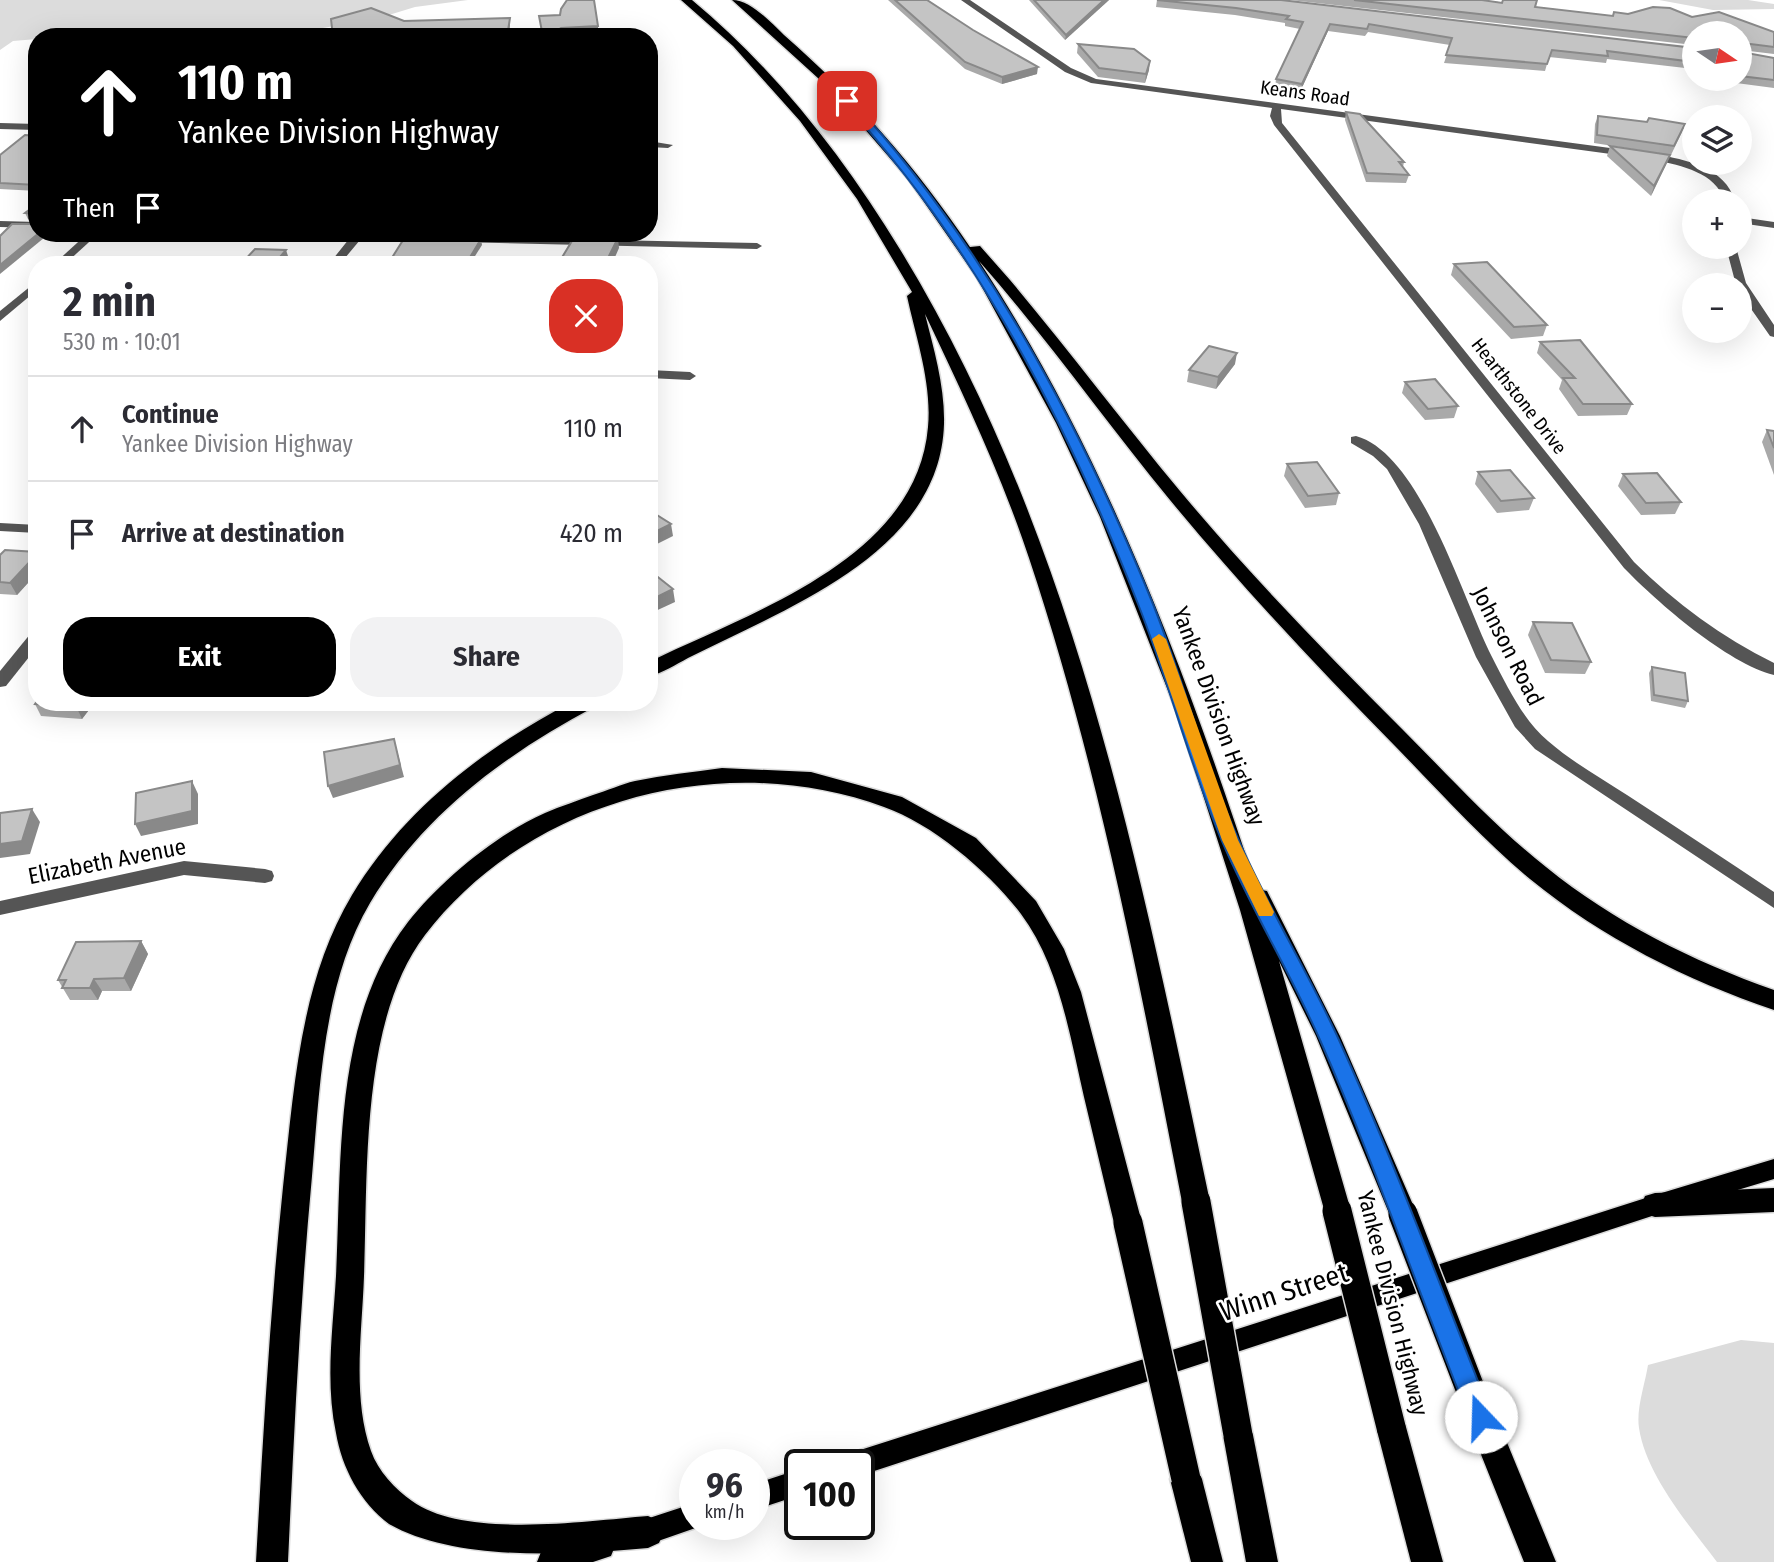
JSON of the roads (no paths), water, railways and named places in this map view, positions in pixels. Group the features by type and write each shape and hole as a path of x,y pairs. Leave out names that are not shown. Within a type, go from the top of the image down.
{"highway":[{"path":"686,0 752,62 802,117 852,182 910,273 943,336 989,436 1041,570 1104,779 1132,898 1196,1202 1262,1562"},
{"name":"Yankee Division Highway","path":"737,0 785,40 886,143 961,244 1014,328 1101,498 1165,656 1230,840 1258,929 1337,1211 1427,1562"},
{"path":"928,199 1014,290 1142,454 1249,580 1515,853 1549,884 1601,919 1691,966 1774,1000"},
{"path":"658,666 779,606 838,573 878,543 911,506 928,471 936,428 933,388 910,273"},
{"path":"272,1562 290,1262 304,1118 321,997 339,946 371,884 397,847 424,816 463,780 501,751 571,711"},
{"path":"648,1532 552,1539 460,1534 412,1521 378,1492 365,1473 351,1430 348,1342 360,1101 365,1061 378,1004 398,958 419,925 462,878 513,840 571,809 614,793 671,779 765,774 840,785 888,800 961,840 1006,880 1027,906 1061,967 1079,1024 1207,1562"},
{"path":"1230,840 1328,1036 1403,1214 1540,1562"},
{"path":"1655,1205 1774,1200"}],"main road":[{"name":"Winn Street","path":"875,1458 1655,1205 1774,1169"},
{"path":"551,1562 679,1521"}],"street":[{"name":"Keans Road","path":"965,0 1082,77 1115,85 1668,160 1712,177 1726,189"},
{"name":"Hearthstone Drive","path":"1277,107 1277,122 1629,565 1656,594 1690,620 1749,658 1774,670"},
{"path":"0,126 28,127"},
{"path":"658,144 668,145"},
{"path":"1752,222 1774,225"},
{"path":"0,224 28,225"},
{"path":"67,256 84,242"},
{"path":"341,256 352,242"},
{"path":"612,242 757,246"},
{"path":"1732,259 1738,282 1774,333"},
{"path":"0,317 28,292"},
{"path":"658,374 690,376"},
{"name":"Johnson Road","path":"1356,440 1378,453 1393,467 1426,524 1484,657 1528,731 1541,745 1582,774 1774,901"},
{"path":"0,527 28,529"},
{"path":"0,682 28,647"},
{"name":"Elizabeth Avenue","path":"0,908 184,868 265,876"}]}
